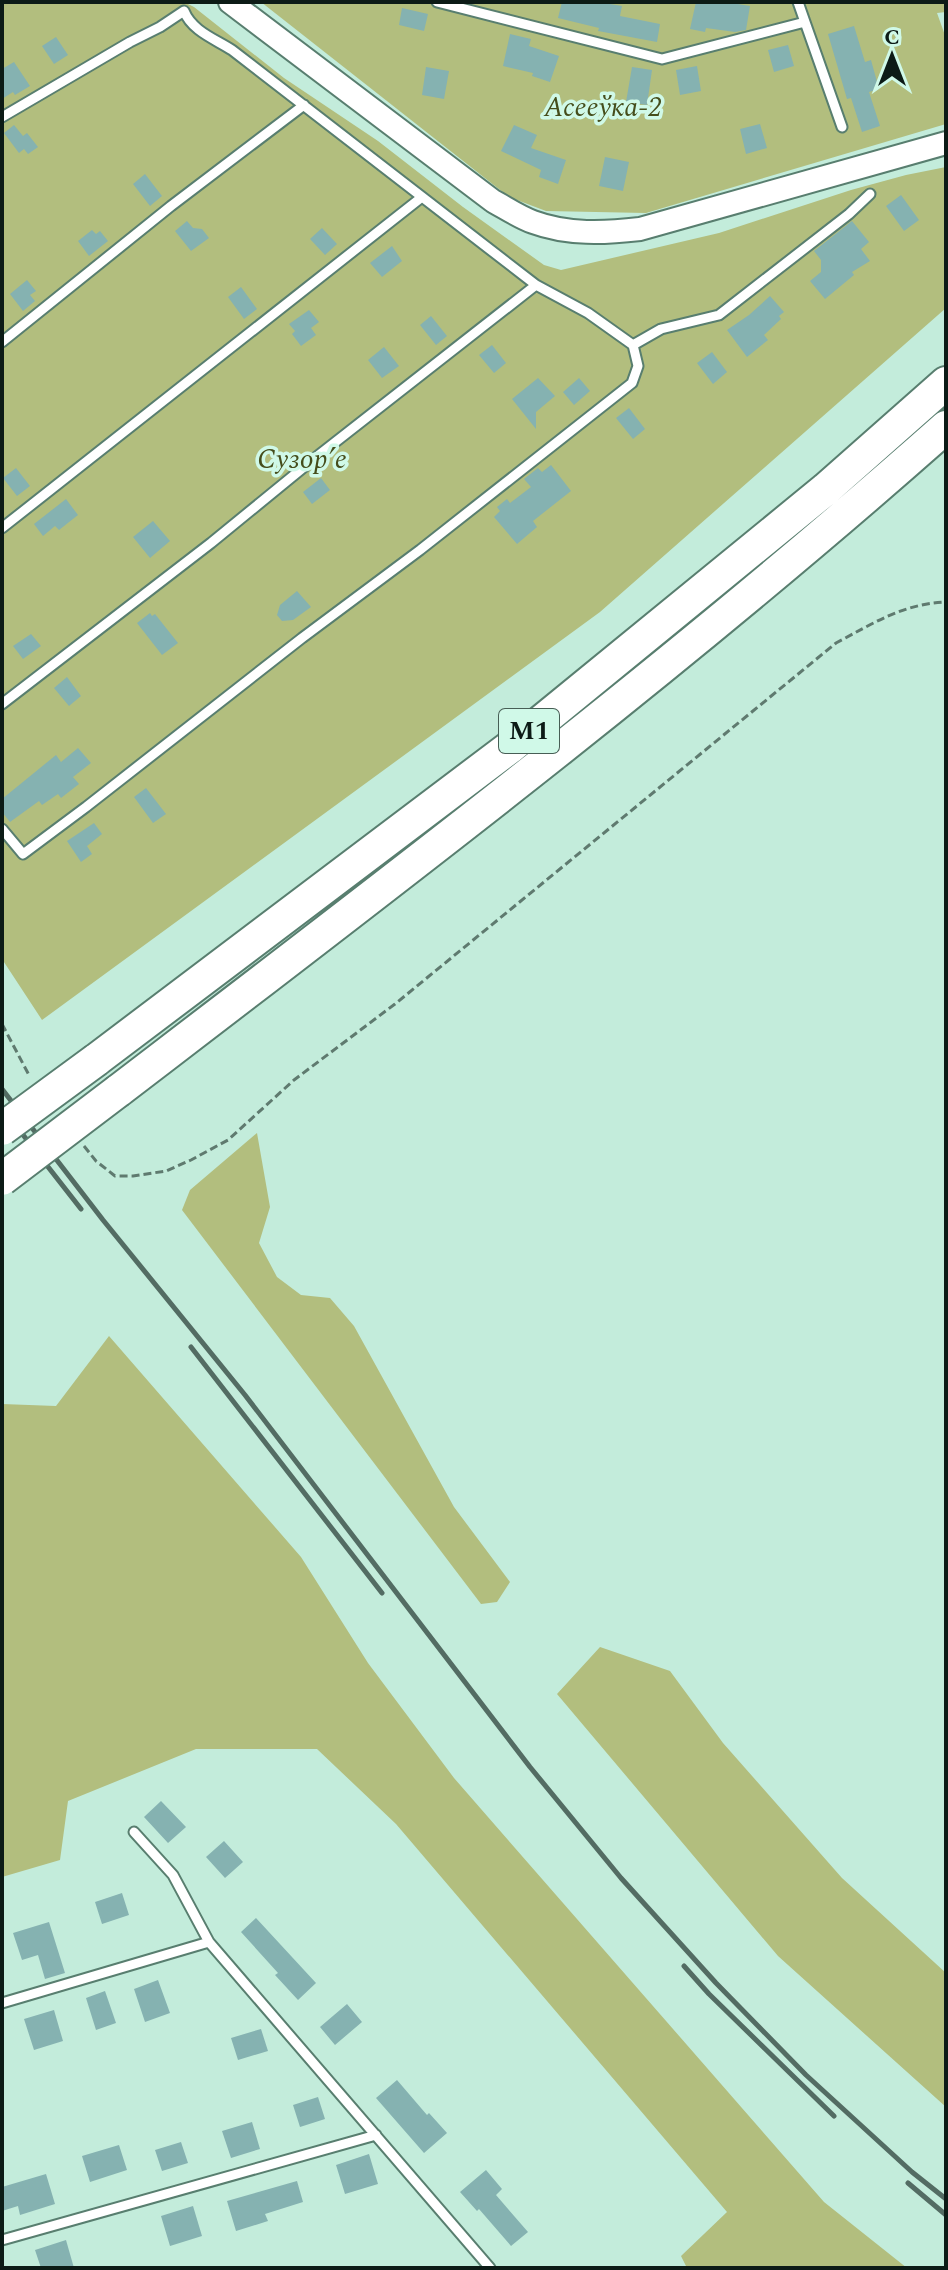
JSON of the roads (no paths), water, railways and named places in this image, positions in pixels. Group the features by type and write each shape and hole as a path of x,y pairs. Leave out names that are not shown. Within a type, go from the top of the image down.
{"highway":[{"name":"М1","path":"2,1129 509,748 826,489 946,383"},
{"name":"М1","path":"2,1179 536,770 845,517 946,427"}],"street":[{"path":"230,2 493,201 533,222 572,231 607,233 640,229 946,143"}],"lane":[{"path":"437,2 662,59 805,22"},
{"path":"798,2 842,127"},
{"path":"2,829 23,854 420,550 632,383 638,366 633,345 588,313 536,285 232,50 194,27 188,21 187,6"},
{"path":"2,117 160,27 187,6"},
{"path":"2,342 171,206 304,105"},
{"path":"633,345 661,329 719,315 849,214 870,194"},
{"path":"2,528 422,197"},
{"path":"2,704 536,285"},
{"path":"134,1832 173,1875 209,1942 490,2268"},
{"path":"2,2003 209,1942"},
{"path":"2,2240 376,2135"}],"railway":[{"path":"2,1089 245,1395 530,1767 621,1878 716,1983 806,2075 946,2199"},
{"path":"2,1108 81,1209"},
{"path":"191,1347 382,1593"},
{"path":"684,1966 834,2116"},
{"path":"908,2183 946,2215"}],"park label":[{"name":"Асееўка-2","path":"603,107"},
{"name":"Сузорʼе","path":"302,459"}]}
